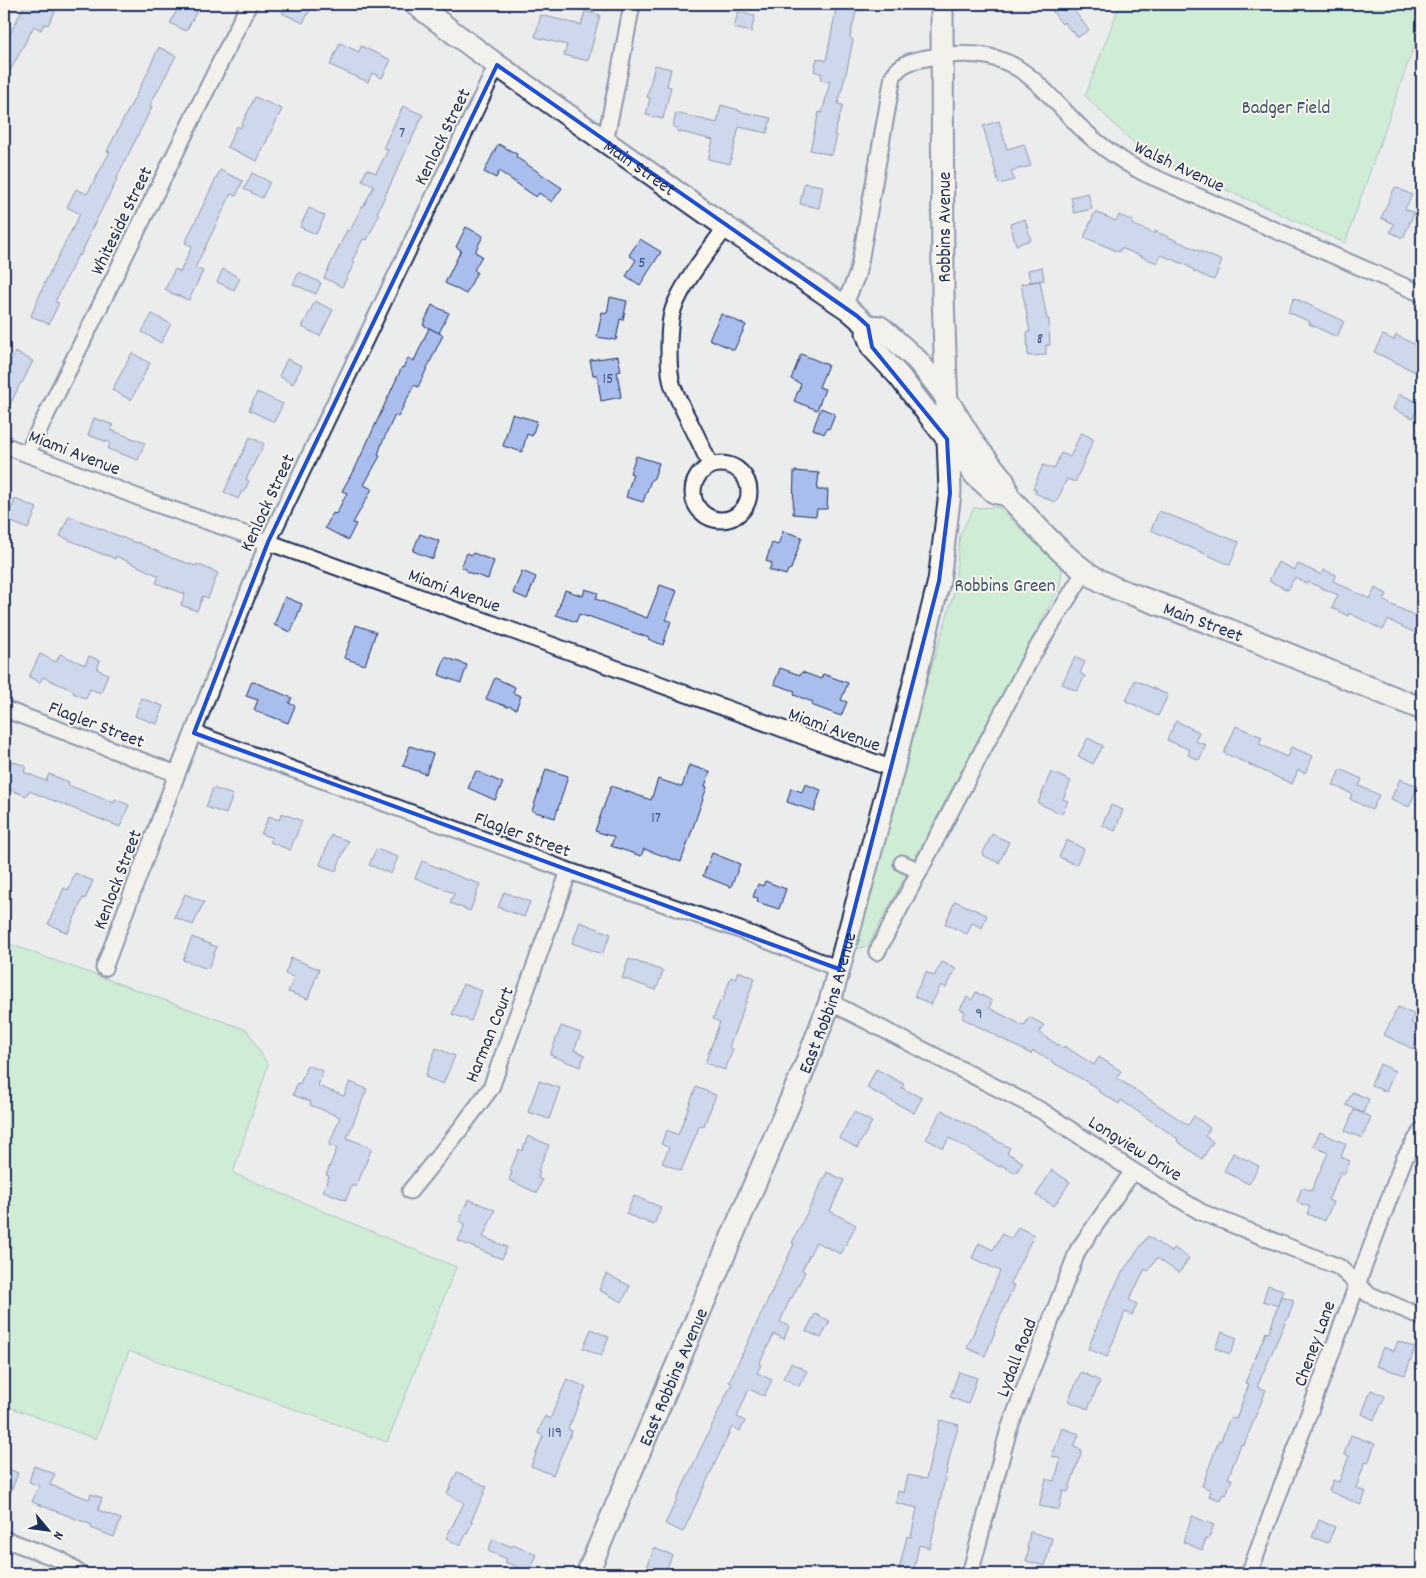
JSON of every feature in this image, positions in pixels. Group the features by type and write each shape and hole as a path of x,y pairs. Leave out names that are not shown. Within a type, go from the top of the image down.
{"main road":[{"name":"Main Street","path":"415,4 604,142 844,306 868,326 880,327 896,340 931,376 970,439 1003,480 1007,495 1066,555 1085,571 1115,588 1229,630 1422,708"},
{"name":"Robbins Avenue","path":"942,4 943,286 946,398"},
{"path":"868,326 867,333 872,346 899,376 976,476 994,492 1007,495"},
{"name":"East Robbins Avenue","path":"587,1574 800,1078 830,1002 893,769 939,581 950,493 946,398"}],"street":[{"name":"Whiteside Street","path":"28,454 249,4"},
{"path":"604,142 632,4"},
{"path":"844,306 857,275 860,262 893,76 897,69 904,64 914,60 942,55"},
{"name":"Walsh Avenue","path":"942,55 979,55 1003,60 1028,74 1087,133 1127,164 1173,186 1422,294"},
{"name":"Kenlock Street","path":"104,968 177,774 268,542 497,65"},
{"path":"710,466 672,385 669,364 669,337 674,308 726,227"},
{"name":"Miami Avenue","path":"4,445 153,503 268,542 893,769"},
{"name":"East Robbins Avenue","path":"877,952 1032,656 1085,571"},
{"name":"Flagler Street","path":"4,709 177,774"},
{"name":"Flagler Street","path":"194,733 569,872 740,930 839,969"},
{"path":"902,862 920,871"},
{"name":"Harman Court","path":"410,1191 491,1088 569,872"},
{"name":"Longview Drive","path":"830,1002 1042,1111 1201,1212 1339,1267 1368,1294 1422,1317"},
{"name":"Cheney Lane","path":"1249,1574 1404,1159 1422,1130"},
{"name":"Lydall Road","path":"970,1574 1010,1428 1078,1250 1134,1171"},
{"path":"4,1539 61,1560 80,1574"}],"highlighted area":[{"path":"497,65 857,316 868,326 872,347 947,439 950,493 939,581 839,969 194,733 268,542"}],"green space":[{"name":"Badger Field","path":"1120,4 1422,4 1422,23 1345,243 1144,153 1085,96"},
{"name":"Robbins Green","path":"998,507 1062,569 1060,586 868,946 856,949 921,702 954,593 960,534 974,508"},
{"path":"4,942 247,1030 268,1065 233,1173 456,1267 387,1442 129,1351 96,1439 4,1405"}],"building":[{"path":"25,4 39,4 55,12 48,25 44,24 41,30 34,26 4,82 4,45"},
{"path":"180,4 184,4 197,11 186,31 170,23"},
{"path":"287,4 313,4 303,23 282,13"},
{"path":"837,4 858,4 850,37 853,40 838,104 843,105 834,135 837,136 832,155 810,150 819,112 822,113 830,82 821,80 822,74 814,71 817,58 826,61"},
{"path":"1047,4 1069,4 1089,30 1078,37 1064,22 1062,24"},
{"path":"585,11 600,15 588,61 564,55 567,45 535,37 541,15 581,25"},
{"path":"738,12 755,16 751,32 734,28"},
{"path":"340,43 359,52 361,46 391,60 382,78 372,73 368,82 330,65"},
{"path":"159,47 176,56 150,105 152,107 80,256 78,255 55,302 59,303 49,324 31,316 46,280 80,214 67,207 76,189 87,194 110,152 107,151"},
{"path":"655,65 671,69 667,86 671,87 663,119 646,115 650,98 647,97"},
{"path":"255,97 282,109 257,161 227,147 237,126 240,128"},
{"path":"721,105 738,111 771,118 767,133 739,127 730,164 708,159 713,140 677,131 677,128 673,127 676,113 717,123"},
{"path":"403,106 423,115 377,213 379,215 367,240 363,239 352,261 355,262 342,287 324,278 347,230 350,231 374,186 362,180 367,169 376,173 388,150 383,148"},
{"path":"999,121 1007,149 1024,144 1031,166 1011,171 1014,180 999,184 983,126"},
{"path":"498,144 517,154 516,157 562,188 552,202 539,193 536,197 499,171 496,178 484,172"},
{"path":"220,170 243,181 236,196 231,194 195,268 203,271 189,300 165,289 175,269 181,272 192,246 185,243"},
{"path":"252,173 270,182 262,198 244,189"},
{"path":"804,183 823,186 819,208 800,204"},
{"path":"1395,187 1412,195 1405,209 1414,213 1403,238 1390,232 1394,224 1381,218"},
{"path":"1088,193 1092,209 1074,213 1071,197"},
{"path":"309,208 325,216 316,234 300,227"},
{"path":"1095,212 1116,221 1119,215 1133,221 1132,224 1155,234 1155,231 1222,261 1214,280 1193,271 1186,265 1161,255 1157,263 1121,248 1119,252 1084,237"},
{"path":"1025,219 1031,240 1016,245 1010,224"},
{"path":"466,227 483,236 475,252 482,256 474,270 477,272 466,294 445,283 461,250 456,247"},
{"path":"640,239 661,252 640,285 626,276 636,260 629,255"},
{"path":"1042,267 1044,280 1030,282 1028,270"},
{"path":"223,269 240,278 234,290 217,282"},
{"path":"299,272 321,283 316,294 293,284"},
{"path":"1040,281 1047,319 1049,319 1050,345 1046,345 1046,355 1028,356 1027,332 1030,332 1021,284"},
{"path":"610,297 627,301 623,320 620,319 616,340 597,337 602,312 607,313"},
{"path":"1294,298 1344,321 1337,337 1288,312"},
{"path":"315,301 333,310 320,336 302,327"},
{"path":"432,305 449,313 439,333 423,325"},
{"path":"152,314 171,324 161,343 142,332"},
{"path":"721,314 746,325 734,350 709,339"},
{"path":"429,328 443,335 418,387 414,385 398,417 395,415 382,443 378,455 380,456 364,485 372,489 353,523 356,524 348,540 325,528 333,513 336,514 347,493 342,491 353,473 402,367 408,358 414,361"},
{"path":"1383,335 1394,340 1396,335 1422,348 1422,375 1374,352"},
{"path":"15,352 33,361 4,417 4,375"},
{"path":"132,353 150,363 131,400 112,390"},
{"path":"801,354 828,365 819,387 825,389 817,410 794,401 801,384 791,379"},
{"path":"618,356 621,371 617,372 621,397 601,401 597,375 593,375 590,360"},
{"path":"287,359 302,366 293,384 279,376"},
{"path":"257,392 283,404 274,422 249,410"},
{"path":"1399,394 1420,403 1413,418 1393,409"},
{"path":"821,408 835,414 829,429 827,428 824,434 813,429"},
{"path":"512,414 537,421 532,436 527,434 522,452 503,446"},
{"path":"94,418 113,425 111,430 145,443 138,460 108,449 110,443 88,435"},
{"path":"1081,433 1094,439 1075,482 1067,479 1056,503 1035,493 1036,490 1033,488 1043,465 1054,469 1061,453 1070,457"},
{"path":"250,437 264,444 246,479 249,481 244,492 242,491 238,499 224,492"},
{"path":"636,456 659,463 643,502 626,497 633,474 630,473"},
{"path":"794,471 819,473 817,490 828,490 827,509 817,509 816,516 793,514"},
{"path":"15,499 37,508 28,529 7,520"},
{"path":"1159,511 1239,542 1230,565 1151,530"},
{"path":"69,516 137,542 172,558 196,566 197,564 218,573 208,598 203,596 197,611 181,605 185,594 156,583 159,576 116,556 115,559 60,536"},
{"path":"783,531 802,537 791,569 788,570 786,575 769,570 772,563 766,561 772,543 778,545"},
{"path":"420,534 439,541 433,559 413,551"},
{"path":"467,553 472,555 473,553 494,561 488,579 467,572 466,569 461,567"},
{"path":"1278,562 1295,570 1298,564 1322,575 1324,570 1336,575 1333,581 1370,599 1375,588 1387,594 1384,601 1422,619 1422,636 1388,620 1383,630 1349,613 1348,616 1332,608 1338,595 1308,582 1307,584 1295,577 1288,590 1269,581"},
{"path":"522,571 536,577 527,599 513,593"},
{"path":"660,585 677,591 666,620 671,621 663,645 588,616 579,614 576,622 556,615 565,590 583,596 585,589 598,593 596,599 647,618"},
{"path":"285,597 302,604 291,632 274,625"},
{"path":"356,625 376,632 365,665 344,658"},
{"path":"40,654 56,662 60,654 85,665 89,656 100,661 97,669 108,674 101,693 90,689 86,699 73,693 74,691 43,677 40,682 29,677"},
{"path":"445,657 467,665 461,683 439,675"},
{"path":"1075,657 1085,662 1080,673 1085,676 1077,691 1062,684"},
{"path":"780,668 800,675 802,672 821,679 823,674 848,683 841,700 847,702 841,716 811,705 813,702 794,695 795,691 774,684"},
{"path":"495,678 515,687 513,693 521,696 516,709 486,699"},
{"path":"1135,680 1168,695 1158,716 1126,701"},
{"path":"252,681 292,698 289,703 295,706 288,723 254,710 258,700 246,696"},
{"path":"141,698 163,706 157,724 135,716"},
{"path":"1176,721 1199,732 1195,741 1206,745 1199,760 1188,755 1190,750 1167,740"},
{"path":"1236,726 1262,737 1259,744 1287,757 1291,747 1313,756 1305,773 1298,770 1292,784 1224,753"},
{"path":"1088,738 1103,746 1093,764 1078,756"},
{"path":"410,746 433,754 426,774 403,766"},
{"path":"11,761 26,766 24,772 46,781 49,774 69,782 68,785 114,803 115,799 129,805 120,827 29,791 26,796 4,787 4,779"},
{"path":"689,765 710,772 705,786 707,787 681,862 644,849 641,856 611,846 614,837 595,831 611,786 651,800 658,779 682,787"},
{"path":"546,769 568,776 555,818 532,811"},
{"path":"1340,769 1362,779 1359,786 1379,795 1372,810 1350,799 1352,794 1333,785"},
{"path":"476,771 503,783 495,800 468,788"},
{"path":"1051,772 1071,781 1063,799 1068,801 1062,814 1038,803"},
{"path":"1400,779 1418,786 1409,807 1391,799"},
{"path":"805,784 821,790 814,811 787,802 791,788 802,792"},
{"path":"213,788 233,795 226,814 206,807"},
{"path":"1111,805 1123,810 1115,831 1102,825"},
{"path":"282,813 302,821 290,850 270,842 272,838 261,834 269,816 279,820"},
{"path":"992,834 1009,842 999,863 982,855"},
{"path":"331,835 348,841 336,871 320,865"},
{"path":"1067,840 1084,849 1076,865 1059,857"},
{"path":"376,849 398,857 391,874 369,865"},
{"path":"712,853 740,864 731,887 703,876"},
{"path":"422,861 480,884 470,911 450,903 454,893 415,878"},
{"path":"75,873 93,881 85,899 83,898 68,933 48,924 64,888 68,890"},
{"path":"765,881 786,889 779,909 757,902 758,898 753,897 758,884 763,886"},
{"path":"504,892 530,902 524,917 498,907"},
{"path":"185,894 204,902 193,925 174,917"},
{"path":"955,901 987,915 982,928 972,923 967,934 945,924"},
{"path":"580,922 611,934 602,954 572,943"},
{"path":"192,937 217,947 208,969 183,960"},
{"path":"291,958 319,969 308,999 288,992 294,977 285,974"},
{"path":"629,959 663,971 656,990 622,978"},
{"path":"942,962 956,969 946,988 941,985 931,1005 914,996 926,972 934,976"},
{"path":"738,971 755,978 729,1047 733,1049 725,1070 705,1063 720,1022 713,1019 720,1001 722,1002 731,977 735,979"},
{"path":"463,984 482,991 471,1021 452,1014"},
{"path":"976,992 992,1001 989,1008 1024,1026 1029,1017 1044,1025 1039,1033 1094,1065 1099,1057 1121,1071 1117,1078 1188,1125 1194,1116 1210,1128 1205,1136 1213,1142 1202,1159 1177,1141 1178,1139 1121,1100 1119,1104 1098,1091 1099,1089 1033,1051 1031,1054 962,1018 965,1012 960,1009 967,997 972,1000"},
{"path":"1398,1007 1415,1015 1411,1023 1422,1029 1413,1049 1384,1035"},
{"path":"561,1026 581,1033 574,1050 585,1055 580,1067 550,1055"},
{"path":"436,1048 455,1056 443,1084 425,1077"},
{"path":"1380,1064 1395,1071 1386,1092 1371,1085"},
{"path":"307,1065 323,1071 318,1086 344,1096 350,1082 367,1089 347,1138 372,1148 356,1187 352,1185 346,1200 323,1191 329,1176 326,1175 337,1148 329,1145 340,1117 310,1105 311,1102 293,1095 297,1083 300,1084"},
{"path":"876,1069 904,1084 902,1088 922,1098 914,1113 867,1088"},
{"path":"539,1081 560,1088 549,1119 528,1112"},
{"path":"696,1087 716,1095 704,1126 700,1125 681,1171 662,1163 669,1148 661,1144 667,1130 678,1135"},
{"path":"1352,1092 1369,1099 1363,1113 1346,1105"},
{"path":"942,1110 1010,1148 1007,1153 1023,1162 1016,1173 1001,1165 1000,1167 949,1138 943,1148 926,1139"},
{"path":"1354,1110 1371,1117 1362,1138 1345,1131"},
{"path":"854,1112 872,1122 857,1148 839,1138"},
{"path":"1320,1132 1346,1144 1341,1157 1350,1161 1344,1174 1341,1172 1328,1200 1333,1202 1325,1221 1307,1214 1310,1207 1297,1202 1302,1187 1311,1191 1328,1153 1313,1146"},
{"path":"528,1136 549,1145 538,1171 540,1172 538,1178 542,1180 537,1193 509,1180 512,1172 510,1171 519,1149 522,1151"},
{"path":"1233,1153 1259,1166 1249,1184 1224,1171"},
{"path":"1052,1170 1070,1182 1054,1206 1036,1195"},
{"path":"827,1172 844,1180 830,1211 856,1225 841,1254 816,1242 802,1270 805,1272 780,1322 789,1326 784,1339 774,1334 759,1364 761,1365 757,1373 772,1380 764,1396 749,1389 737,1417 745,1421 740,1431 732,1427 683,1532 665,1524 732,1383 729,1382 794,1244 792,1243"},
{"path":"634,1196 661,1207 654,1225 626,1214"},
{"path":"468,1199 495,1210 483,1237 507,1247 502,1259 458,1241 465,1224 459,1221"},
{"path":"1018,1227 1034,1235 1010,1283 1014,1285 985,1356 967,1348 1000,1271 972,1258 979,1243 993,1250 1002,1234 1011,1239"},
{"path":"1148,1236 1171,1252 1174,1248 1189,1258 1179,1273 1157,1258 1148,1271 1145,1269 1129,1300 1137,1304 1132,1315 1125,1312 1107,1357 1088,1349 1104,1308 1123,1271"},
{"path":"606,1274 630,1286 622,1302 599,1290"},
{"path":"1268,1285 1283,1290 1278,1306 1263,1301"},
{"path":"1281,1296 1294,1300 1288,1318 1257,1387 1266,1390 1244,1445 1241,1444 1228,1478 1232,1479 1226,1495 1223,1494 1220,1500 1209,1496 1211,1490 1202,1486 1219,1440 1221,1441 1230,1417 1236,1419 1249,1384 1245,1383 1266,1332 1269,1333"},
{"path":"815,1314 830,1321 821,1338 806,1331"},
{"path":"591,1329 609,1337 601,1356 583,1348"},
{"path":"1222,1332 1237,1338 1230,1354 1215,1348"},
{"path":"1398,1341 1415,1348 1405,1375 1376,1366 1383,1347 1394,1351"},
{"path":"791,1363 807,1371 799,1386 783,1378"},
{"path":"959,1372 977,1378 968,1404 950,1397"},
{"path":"1081,1372 1100,1381 1088,1409 1068,1401"},
{"path":"567,1379 586,1387 568,1429 572,1431 553,1475 531,1466 543,1436 538,1433 545,1416 550,1419"},
{"path":"1371,1390 1385,1396 1374,1420 1362,1414"},
{"path":"940,1420 959,1425 951,1451 930,1548 919,1545 913,1574 898,1574 907,1536 911,1537 917,1508 896,1503 898,1491 904,1493 908,1475 926,1479"},
{"path":"1062,1428 1079,1434 1074,1447 1082,1450 1068,1492 1063,1491 1059,1510 1039,1506 1046,1479 1054,1481 1061,1459 1052,1456"},
{"path":"1351,1435 1375,1444 1368,1463 1365,1462 1356,1488 1366,1492 1361,1505 1329,1491 1333,1480 1339,1482 1349,1456 1344,1454"},
{"path":"34,1466 55,1474 50,1485 89,1499 91,1494 102,1498 98,1510 121,1519 114,1537 91,1528 92,1525 32,1502 39,1486 29,1482"},
{"path":"4,1467 18,1473 5,1508 4,1508"},
{"path":"457,1472 487,1487 471,1521 473,1522 460,1546 446,1538 464,1503 447,1494"},
{"path":"1192,1516 1214,1525 1202,1550 1183,1542"},
{"path":"1319,1520 1335,1527 1328,1543 1312,1537"},
{"path":"1030,1532 1052,1538 1045,1566 1026,1561"},
{"path":"493,1539 537,1555 529,1572 505,1562 507,1559 488,1551"},
{"path":"654,1548 672,1555 665,1574 645,1574"}]}
